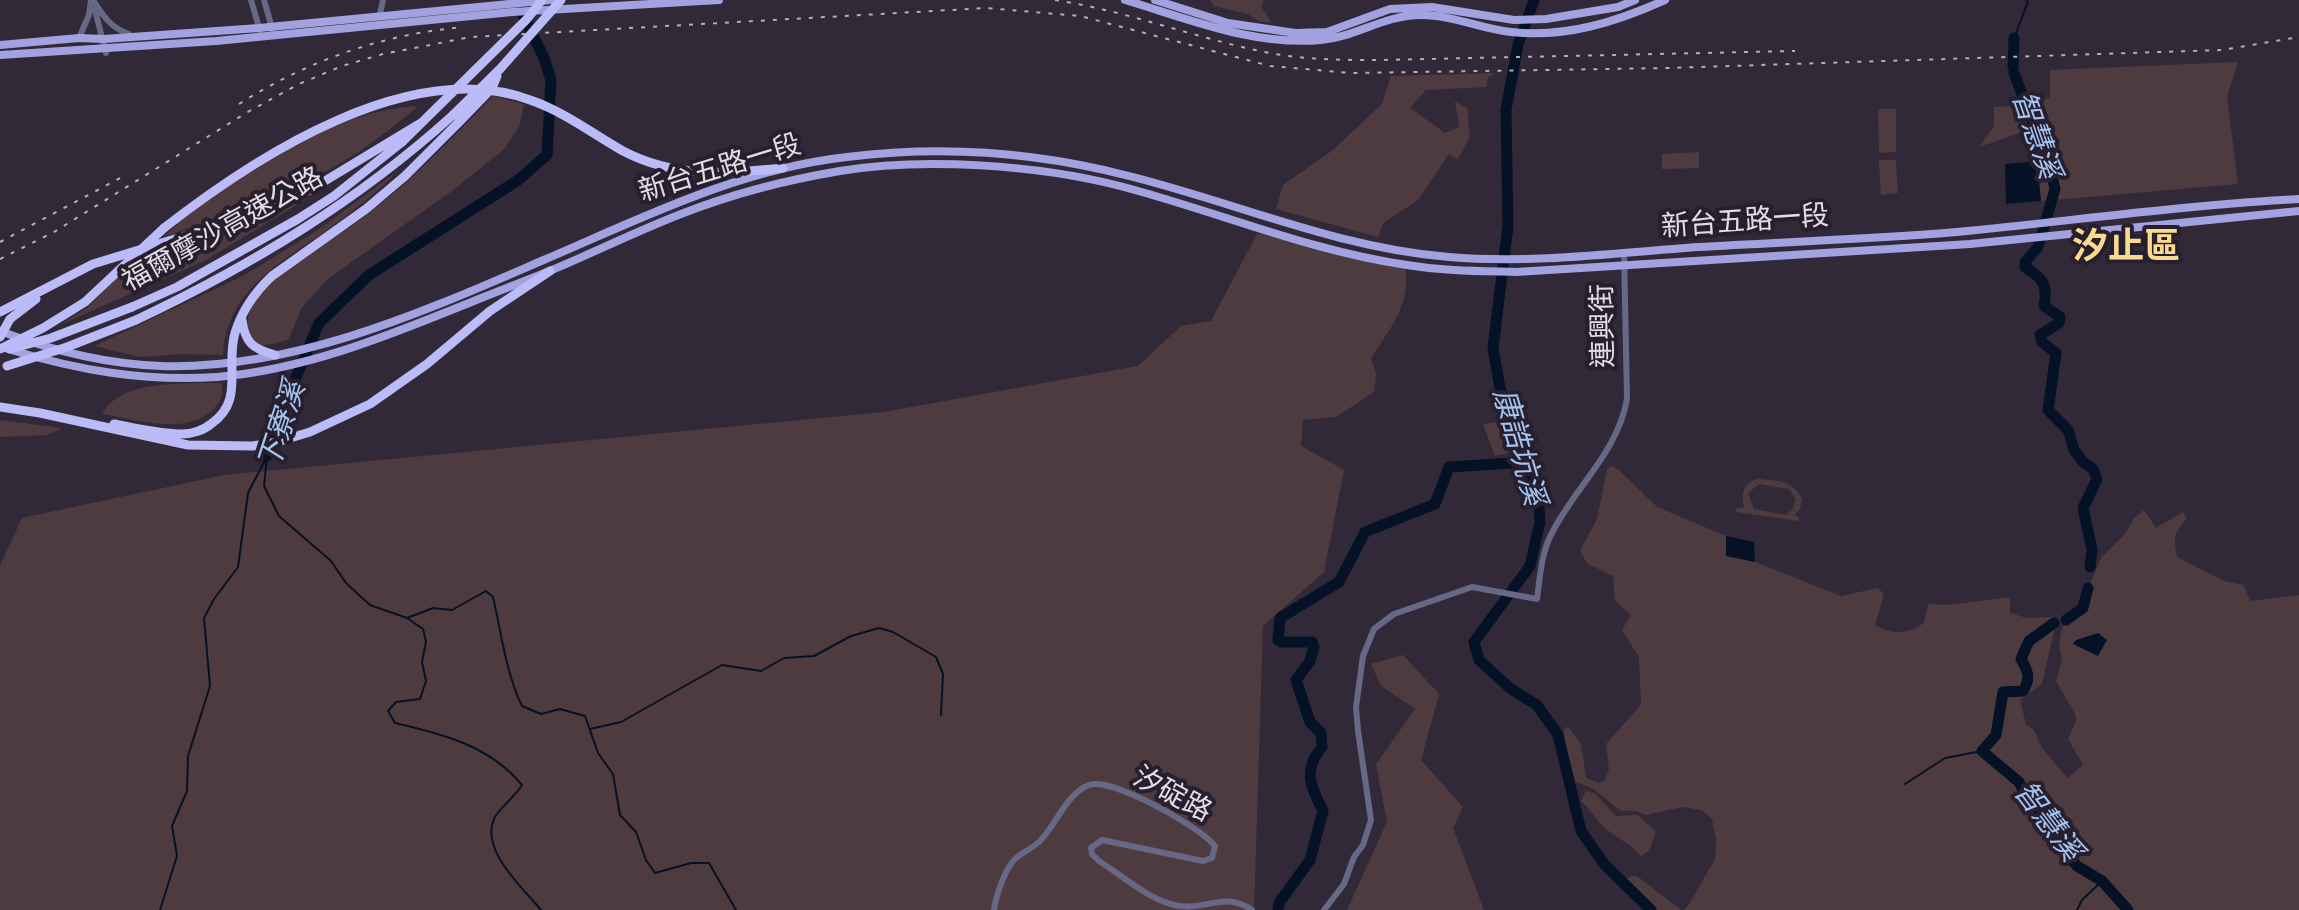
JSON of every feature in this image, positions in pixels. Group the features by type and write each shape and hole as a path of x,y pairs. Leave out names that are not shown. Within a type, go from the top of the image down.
{"highway":[{"name":"福爾摩沙高速公路","path":"3,367 67,347 136,320 202,289 277,246 378,178 437,129 500,69 561,0"},
{"name":"福爾摩沙高速公路","path":"0,349 51,338 132,307 237,255 334,196 422,123 541,4"},
{"path":"0,407 186,435 206,428 227,411 232,390 230,362 235,333 253,296 272,276 366,209 405,176 492,88 500,69"},
{"path":"0,349 43,328 85,302 164,228 262,157 342,118 421,95 493,90 531,100 560,112 643,160 673,169 733,173 783,168"},
{"path":"0,312 93,264 237,220 310,190 399,139"},
{"path":"40,413 158,440 213,447 253,446 310,432 370,404 414,374 490,311 550,271"},
{"path":"1,333 10,319 55,285"},
{"path":"242,316 247,342 256,350 275,355"}],"main road":[{"path":"273,30 512,12 551,0"},
{"path":"0,45 25,48 106,46 261,32 380,14 500,4 719,0"},
{"path":"1125,0 1223,30 1262,38 1324,40 1386,19 1414,15 1454,18 1509,32 1557,33 1609,22 1665,0"},
{"path":"1155,0 1228,23 1295,33 1327,32 1390,9 1432,7 1514,20 1546,19 1618,7 1635,0"},
{"path":"0,55 79,38 106,46 141,36 261,32"},
{"name":"新台五路一段","path":"1,333 106,359 162,366 230,362 275,355 350,336 547,258 676,202 783,168 890,153 999,153 1072,162 1374,247 1470,258 1908,235 2299,199"},
{"name":"新台五路一段","path":"0,349 96,372 159,378 268,370 351,349 726,198 781,183 882,167 991,167 1079,176 1355,255 1404,265 1468,272 1516,272 1624,263 1864,251 2299,211"},
{"path":"1249,224 1254,214"},
{"path":"1468,272 1470,258"}],"street":[{"path":"92,0 114,28 141,36"},
{"path":"79,38 92,0"},
{"path":"92,0 106,46"},
{"path":"251,0 261,32"},
{"path":"264,0 273,30"},
{"path":"380,14 383,0"},
{"name":"連興街","path":"1324,910 1344,884 1371,820 1356,707 1363,656 1374,629 1394,614 1472,587 1537,599 1542,564 1552,532 1605,454 1624,419 1627,399 1624,252"},
{"name":"汐碇路","path":"994,910 995,900 1012,862 1051,830 1077,792 1089,785 1099,784 1147,801 1202,832 1215,846 1212,858 1203,861 1102,840 1091,848 1099,861 1168,903 1183,907 1231,900 1252,910"}],"shaded area":[{"path":"1210,0 1264,0 1261,6 1271,22 1260,22 1248,14 1214,6"},
{"path":"2238,62 2227,97 2238,184 2041,201 2037,161 2042,156 2031,129 1979,147 1994,126 1994,107 2026,105 2050,98 2050,70"},
{"path":"1496,73 1488,77 1486,87 1426,90 1410,108 1445,133 1459,127 1455,101 1467,108 1470,136 1458,159 1449,154 1418,200 1383,223 1378,237 1276,209 1283,185 1333,150 1382,104 1391,76"},
{"path":"493,96 524,104 519,127 503,150 452,191 329,278 302,307 288,340 262,346 257,342 250,333 248,322 250,310 262,292 290,267 385,201"},
{"path":"418,106 388,131 329,170 268,199 165,236 218,192 282,151 351,120 385,110"},
{"path":"1878,109 1896,109 1896,152 1879,153"},
{"path":"1699,152 1699,168 1662,169 1662,154"},
{"path":"1879,160 1896,160 1898,193 1881,195"},
{"path":"399,170 362,204 281,262 248,292 227,331 223,355 140,357 94,346 243,276 318,230"},
{"path":"308,198 206,260 58,326 87,308 141,254 257,220"},
{"path":"1271,231 1404,265 1406,290 1398,314 1371,358 1376,374 1374,392 1336,417 1303,420 1301,446 1344,470 1324,572 1263,626 1254,910 0,910 0,566 22,518 224,475 884,412 1138,366 1181,326 1211,321 1257,234"},
{"path":"221,383 222,396 205,416 192,421 162,424 102,414 120,396 132,391 159,385"},
{"path":"0,420 62,428 47,435 0,437"},
{"path":"1496,422 1508,453 1495,456 1483,424"},
{"path":"1612,466 1657,507 1726,536 1727,556 1755,562 1841,596 1878,588 1884,594 1875,625 1887,630 1906,631 1918,627 1924,623 1928,604 1949,605 2010,597 2010,613 2027,618 2054,617 2054,631 2042,684 2020,700 2026,724 2034,730 2042,748 2067,778 2083,765 2068,739 2076,721 2075,714 2056,681 2062,660 2059,646 2062,628 2082,603 2101,558 2126,533 2134,518 2144,510 2156,528 2183,512 2187,518 2175,536 2177,557 2224,581 2244,585 2250,601 2299,595 2299,910 1683,910 1715,859 1716,840 1712,819 1701,810 1682,807 1646,815 1637,811 1621,811 1592,788 1575,782 1564,742 1564,728 1568,727 1581,744 1586,778 1599,783 1605,780 1609,769 1606,744 1641,705 1639,657 1622,630 1631,615 1615,601 1613,576 1587,563 1580,551 1597,519 1607,469"},
{"path":"1758,479 1778,481 1794,488 1802,499 1800,509 1794,515 1799,517 1799,521 1736,512 1737,508 1745,508 1744,490 1749,483","holes":["1759,484 1789,489 1796,499 1792,510 1786,515 1754,509 1748,493"]},
{"path":"1403,655 1439,694 1421,760 1463,807 1453,828 1484,910 1347,910 1387,822 1376,764 1415,709 1381,686 1371,664"},
{"path":"1586,791 1594,793 1616,816 1637,815 1656,831 1649,851 1641,856 1604,827 1581,801"},
{"path":"1637,876 1681,910 1655,910 1627,879"}],"water":[{"path":"2037,161 2041,201 2006,204 2005,164"},
{"path":"1726,536 1754,542 1755,562 1726,556"},
{"path":"2098,633 2107,640 2098,656 2073,644 2076,640"}],"waterway":[{"name":"下寮溪","path":"267,456 319,323 369,275 517,181 547,155 551,80 544,58 516,0"},
{"name":"康誥坑溪","path":"1534,0 1518,45 1506,110 1508,226 1493,348 1500,388 1519,431 1528,462 1540,522 1530,566 1474,642 1479,660 1511,689 1537,705 1558,735 1581,831 1605,865 1651,910"},
{"name":"智慧溪","path":"2014,38 2028,2 2026,0"},
{"name":"智慧溪","path":"2013,67 2014,38"},
{"name":"智慧溪","path":"2014,73 2055,189 2038,247 2025,262 2025,267 2043,283 2044,306 2060,317 2059,323 2040,335 2042,342 2056,353 2048,410 2068,430 2074,450 2093,469 2097,479 2083,508 2092,550 2090,567"},
{"name":"下寮溪","path":"267,456 264,486 279,516 331,561 346,583 370,605 407,618 423,629 426,642 422,662 426,681 420,699 396,702 388,711 395,723 448,737 480,751 495,760 522,785 499,811 491,831 498,856 541,910"},
{"path":"160,910 177,856 172,826 187,791 188,756 210,686 204,618 238,567 248,493 265,460"},
{"path":"1278,910 1279,903 1310,860 1323,811 1310,779 1312,763 1322,747 1321,733 1310,722 1296,680 1310,661 1314,647 1312,642 1278,640 1280,618 1339,582 1365,532 1435,504 1449,467 1528,462"},
{"name":"智慧溪","path":"2066,620 2083,608 2088,588"},
{"path":"407,618 433,608 452,610 486,591 493,597 508,666 522,706 541,714 560,709 585,716 598,753 613,774 620,815 636,832 646,860 655,873 691,863 709,863 736,910"},
{"name":"智慧溪","path":"2054,623 2029,641 2021,659 2028,675 2027,682 2023,691 2003,692 1996,735 1982,751 2019,782 2040,822 2077,866 2102,881 2128,910"},
{"path":"590,729 621,722 722,665 761,671 784,658 814,656 851,636 879,628 893,632 936,657 943,674 941,715"},
{"path":"1905,784 1945,758 1982,751"},
{"path":"2077,910 2082,900 2102,881"}],"railway":[{"path":"1055,0 1109,11 1243,47 1284,55 1339,60 1795,51"},
{"path":"0,259 54,232 246,113 299,84 342,66 383,54 471,37 986,8 1080,16 1270,66 1351,73 1669,68 2222,50 2299,37"},
{"path":"239,104 291,75 347,52 404,36 464,27"},
{"path":"0,242 124,176"}],"district":[{"name":"汐止區","path":"2126,248"}]}
